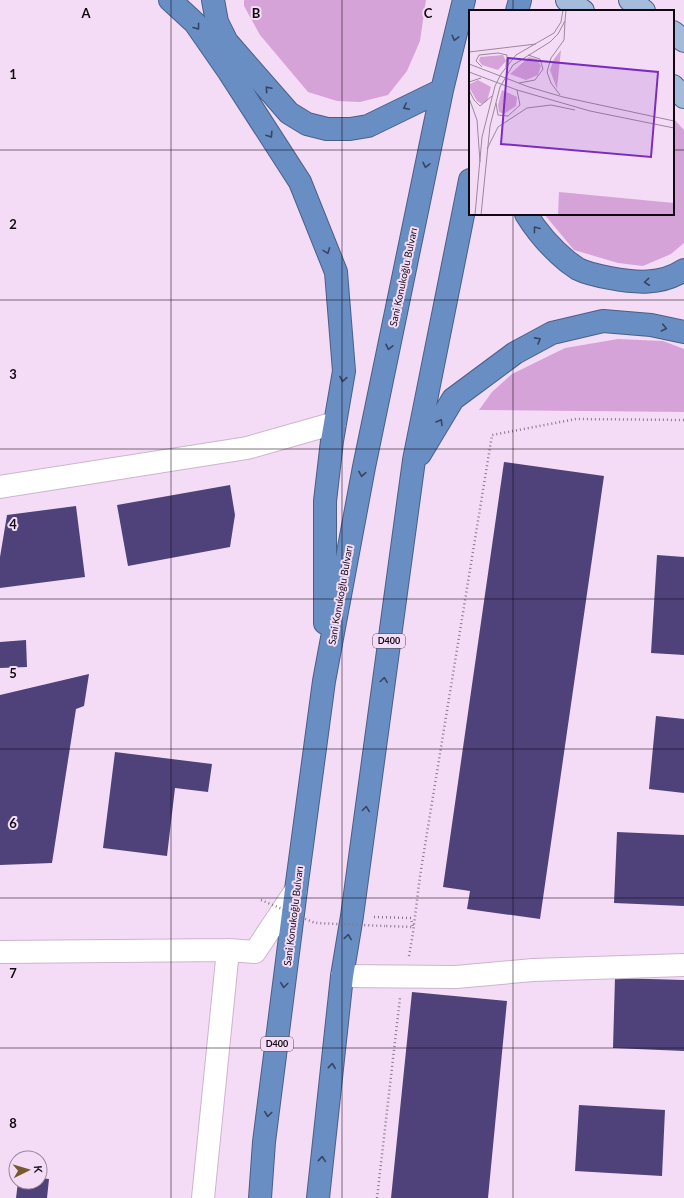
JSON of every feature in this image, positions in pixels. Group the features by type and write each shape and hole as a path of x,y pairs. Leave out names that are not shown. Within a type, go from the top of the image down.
{"highway":[{"path":"170,0 195,23 229,72 300,182 336,272 344,371 335,423 325,501 324,681"},
{"path":"213,0 217,22 227,42 289,113 307,124 327,129 350,129 368,126 442,90"},
{"name":"Sani Konukoğlu Bulvarı","path":"260,1198 264,1142 324,681 365,459 442,90 464,0"},
{"path":"517,10 520,0"},
{"name":"D400","path":"318,1198 342,976 352,916 412,467 469,185"},
{"path":"527,215 535,228 561,256 577,268 596,276 640,283 659,281 675,276 684,270"},
{"path":"412,467 453,399 515,353 552,333 603,321 651,325 684,332"}],"main road":[{"path":"567,0 581,10"},
{"path":"630,0 643,10"},
{"path":"674,33 684,41"},
{"path":"674,87 684,97"}],"street":[{"path":"0,487 247,448 335,423"},
{"path":"0,952 228,950 256,952 296,890"},
{"path":"203,1198 228,950"},
{"path":"342,976 456,977 533,970 684,966"}],"path":[{"path":"377,1198 400,998 413,933 420,876 492,435 576,419 684,420"},
{"path":"261,900 315,923 413,927 410,918 352,916"}],"shaded area":[{"path":"244,0 426,0 420,41 407,71 388,95 360,102 337,101 308,92 260,35 244,6"},
{"path":"674,119 684,130 684,243 671,254 643,266 618,263 574,250 545,215 674,215"},
{"path":"618,339 663,341 684,349 684,412 479,410 492,392 512,374 565,348"}],"building":[{"path":"504,462 604,476 540,919 467,909 470,891 443,887"},
{"path":"230,485 235,515 230,547 128,566 117,505"},
{"path":"76,506 85,577 0,588 0,557 7,515"},
{"path":"657,555 684,557 684,655 651,653"},
{"path":"26,640 27,667 0,668 0,642"},
{"path":"89,674 84,706 76,709 52,863 0,865 0,695"},
{"path":"656,716 684,719 684,793 649,789"},
{"path":"115,752 212,764 208,792 175,788 167,856 103,848"},
{"path":"617,832 684,835 684,906 614,903"},
{"path":"615,978 684,980 684,1051 613,1048"},
{"path":"412,992 507,1001 488,1198 391,1198"},
{"path":"579,1105 665,1110 662,1176 575,1171"},
{"path":"17,1190 48,1190 47,1198 16,1198"}]}
